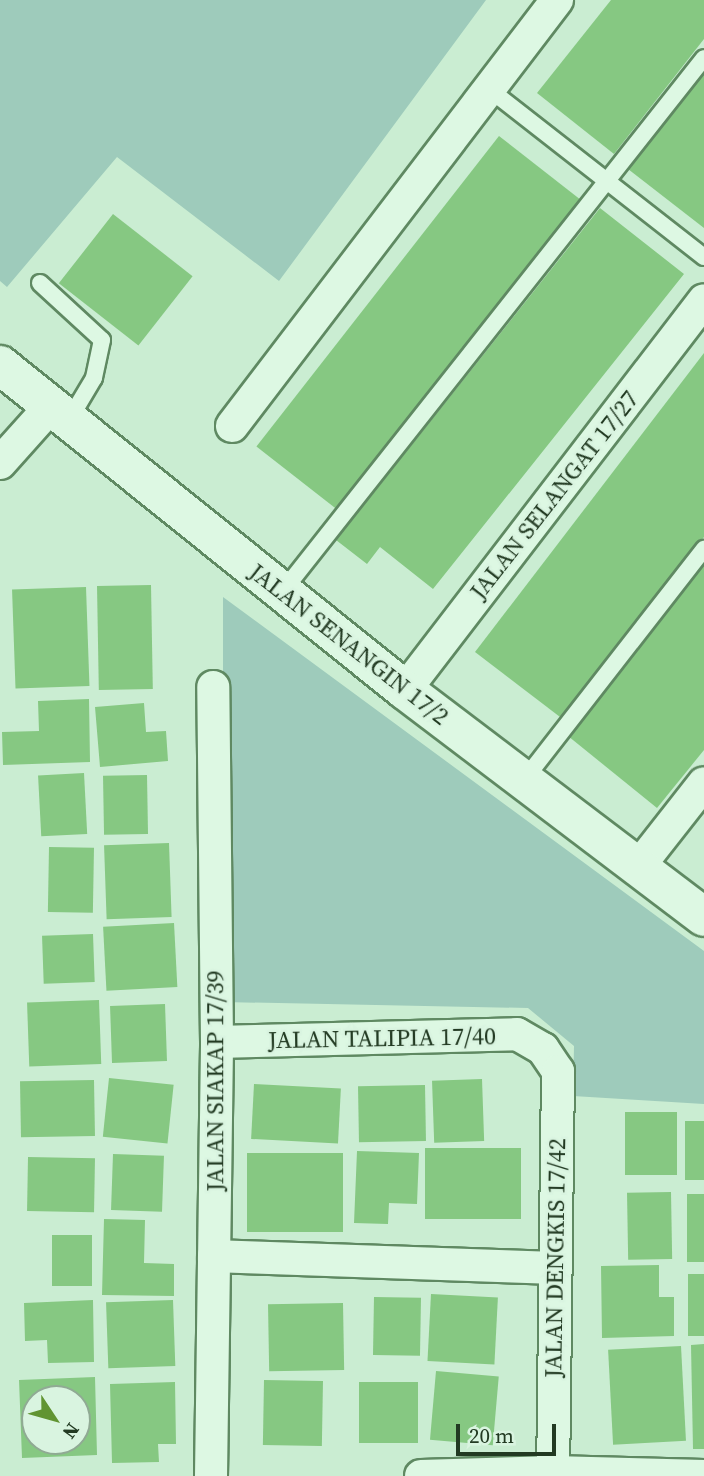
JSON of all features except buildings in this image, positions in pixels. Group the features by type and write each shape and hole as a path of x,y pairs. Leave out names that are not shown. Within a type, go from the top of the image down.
{"street":[{"path":"232,426 557,0"},
{"name":"JALAN SELANGAT 17/27","path":"405,690 704,300"},
{"name":"JALAN SENANGIN 17/2","path":"0,365 58,415 405,690 704,917"},
{"path":"0,463 58,415"},
{"name":"JALAN SIAKAP 17/39","path":"211,1476 217,1042 213,687"},
{"path":"639,866 704,783"},
{"name":"JALAN TALIPIA 17/40","path":"217,1042 517,1034 543,1049"},
{"name":"JALAN DENGKIS 17/42","path":"543,1049 558,1071 554,1472"},
{"path":"214,1256 554,1268"},
{"path":"421,1476 554,1472 704,1476"}],"lane":[{"path":"283,591 704,58"},
{"path":"489,89 704,257"},
{"path":"40,283 102,340 94,378 58,415"},
{"path":"524,780 704,549"}],"shaded area":[{"path":"0,0 486,0 279,281 117,157 7,287 0,281"},
{"path":"223,597 704,951 704,1104 573,1096 574,1046 528,1008 223,1002"}]}
